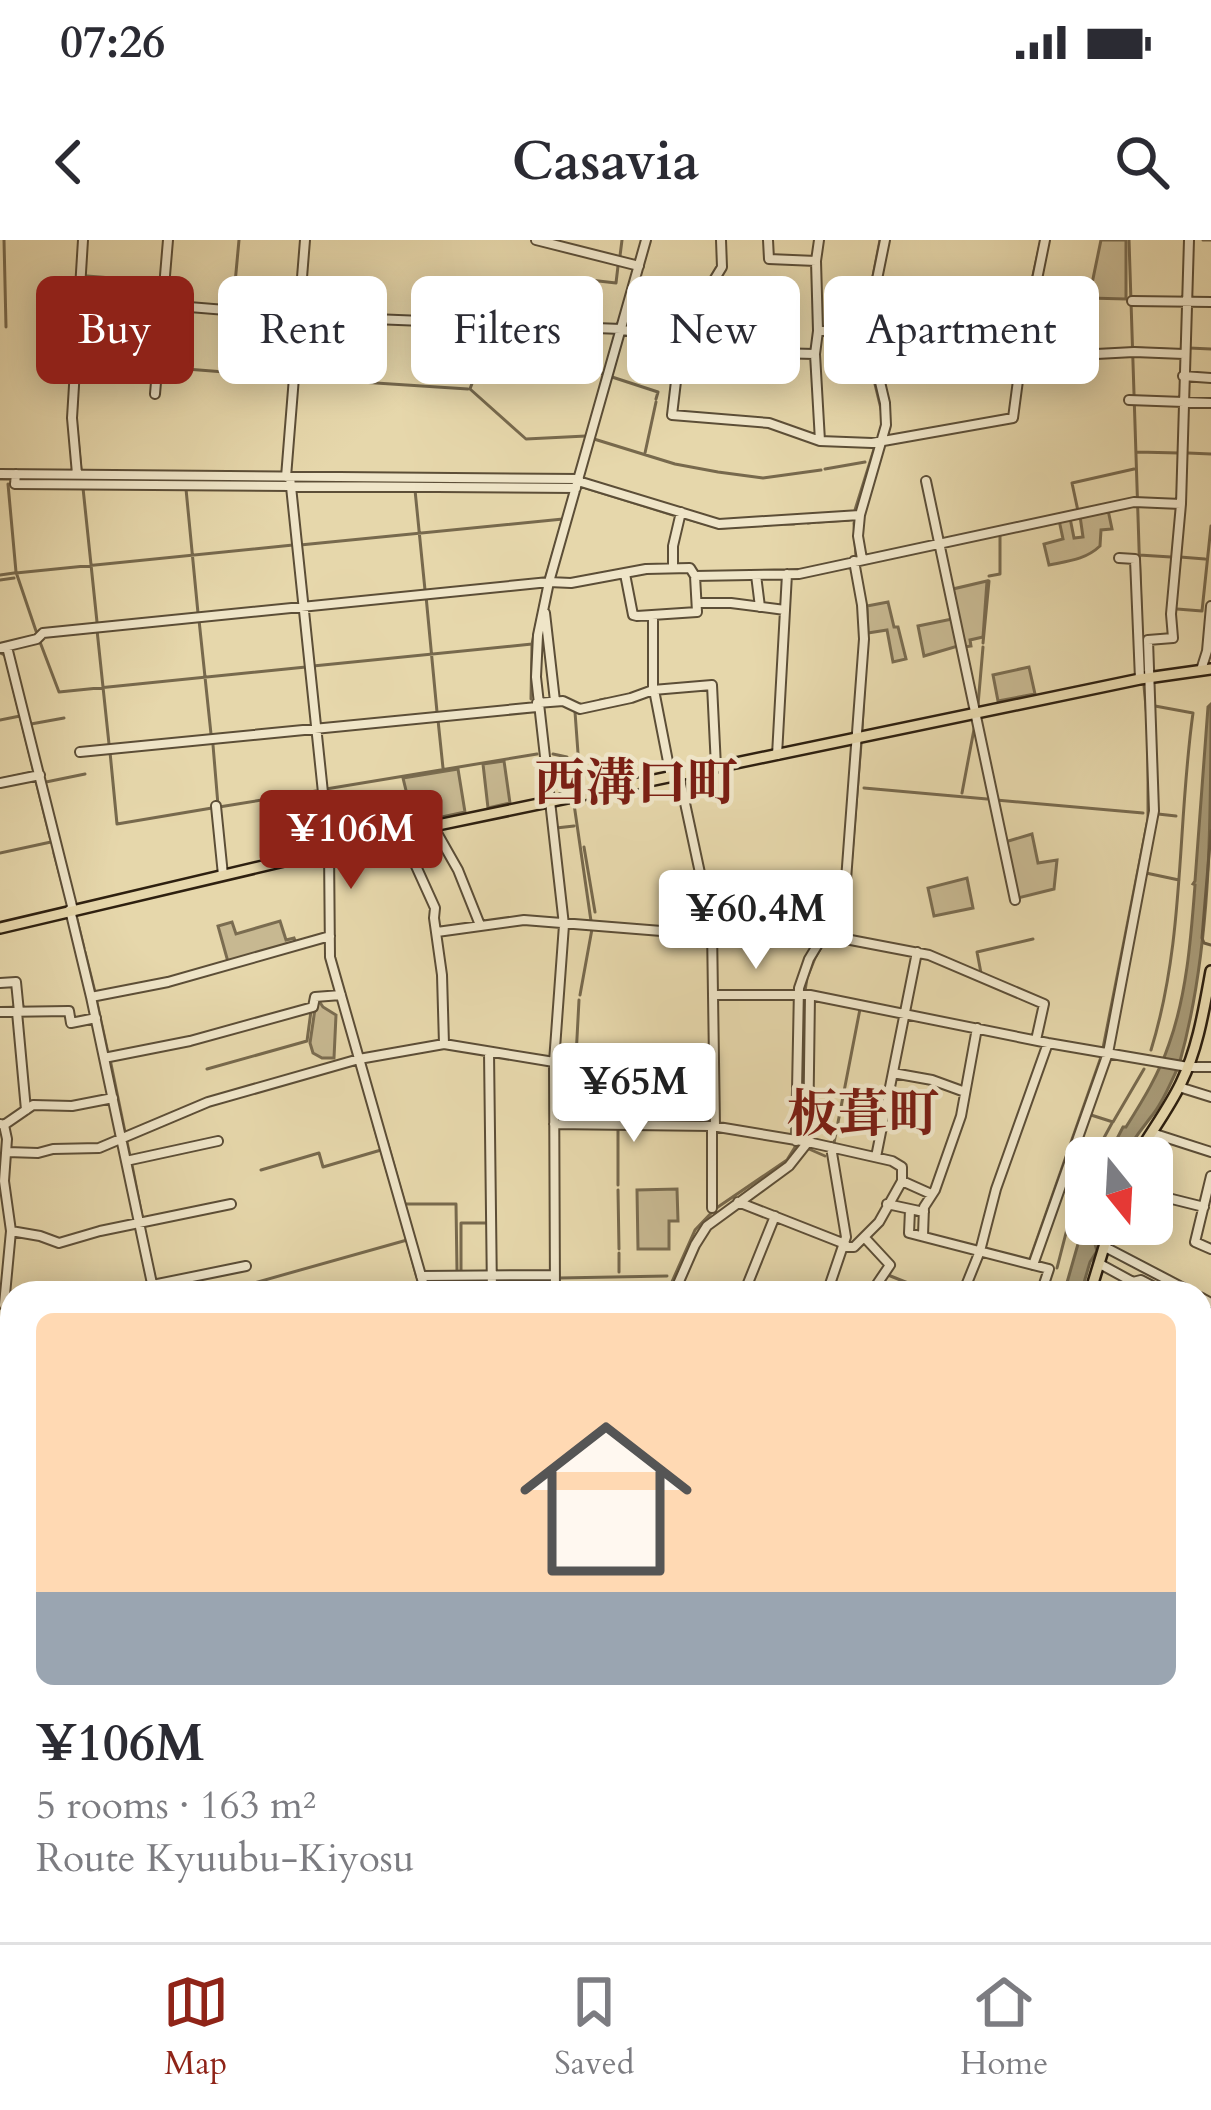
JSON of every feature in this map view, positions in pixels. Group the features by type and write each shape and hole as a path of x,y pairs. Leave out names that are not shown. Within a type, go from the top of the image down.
{"main road":[{"path":"0,928 433,826 1206,669"},
{"path":"1149,1137 1180,1087 1211,971"},
{"path":"1094,1281 1105,1247"}],"street":[{"path":"82,276 83,240"},
{"path":"165,276 168,240"},
{"path":"302,276 305,240"},
{"path":"536,240 639,266"},
{"path":"555,1281 554,1061 564,925 537,705 538,635 646,240"},
{"path":"717,276 722,267 721,240"},
{"path":"768,240 769,259 816,261"},
{"path":"819,240 815,354 820,441"},
{"path":"877,276 884,240"},
{"path":"1038,276 1045,240"},
{"path":"1145,678 1148,640 1173,638 1190,240"},
{"path":"1132,301 1211,302"},
{"path":"387,320 627,331"},
{"path":"818,331 824,331"},
{"path":"800,354 815,354"},
{"path":"1099,354 1184,354"},
{"path":"1183,376 1211,378"},
{"path":"75,384 76,475"},
{"path":"155,394 156,384"},
{"path":"295,384 289,480 329,850 330,957 423,1281"},
{"path":"676,384 673,415 769,423 820,441 884,441 1013,418 1018,384"},
{"path":"679,1281 707,1226 789,1166 801,1142 809,959 827,936 845,880 864,626 858,536 864,493 884,441 886,416 879,384"},
{"path":"1133,400 1211,403"},
{"path":"0,474 578,483 719,524 860,515"},
{"path":"16,474 15,484 289,480"},
{"path":"926,481 1015,900"},
{"path":"695,576 799,574 1137,502 1181,504"},
{"path":"673,568 681,512"},
{"path":"1034,1265 1105,1052 1154,811 1135,559 1119,558"},
{"path":"151,1281 72,910 4,647 37,639 43,633 571,583 646,569 690,568 698,612 633,615 625,574"},
{"path":"756,574 760,607"},
{"path":"776,755 787,574"},
{"path":"697,603 785,610"},
{"path":"544,605 555,701"},
{"path":"1206,669 1211,606"},
{"path":"653,615 654,690 712,929 712,1208"},
{"path":"80,752 563,700 580,709 654,690 712,685 716,767"},
{"path":"0,783 40,775"},
{"path":"216,806 224,875"},
{"path":"433,826 458,870 480,926"},
{"path":"401,833 435,908 444,1044"},
{"path":"437,932 524,920 674,932 788,928 929,955 1044,1004 1036,1040"},
{"path":"91,997 168,982 330,936"},
{"path":"876,1157 916,952"},
{"path":"0,983 16,982 26,1112"},
{"path":"713,995 804,994 1048,1043 1211,1066"},
{"path":"104,1058 190,1041 313,1006 315,997 341,995"},
{"path":"0,1012 69,1011 71,1023 96,1018"},
{"path":"923,1235 924,1212 961,1116 976,1028"},
{"path":"968,1281 995,1189 1048,1043"},
{"path":"7,1152 99,1148 208,1102 359,1059 444,1044 554,1061"},
{"path":"489,1052 492,1281"},
{"path":"893,1073 965,1092"},
{"path":"1180,1087 1211,1096"},
{"path":"5,1281 11,1231 2,1181 7,1152 2,1124 33,1105 72,1106 113,1097"},
{"path":"554,1124 714,1126 831,1147 902,1167 902,1181 879,1222 854,1247 738,1202"},
{"path":"1152,1133 1211,1152"},
{"path":"126,1161 218,1141"},
{"path":"831,1147 846,1227 831,1281"},
{"path":"1211,1176 1195,1242 1211,1249"},
{"path":"902,1181 931,1194"},
{"path":"1173,1198 1207,1205"},
{"path":"11,1231 59,1243 231,1204"},
{"path":"887,1204 924,1212"},
{"path":"910,1210 909,1233 1049,1269 1046,1281"},
{"path":"749,1281 775,1216"},
{"path":"865,1238 890,1264 879,1281"},
{"path":"1105,1247 1169,1281"},
{"path":"1100,1264 1131,1281"},
{"path":"185,1281 246,1266"},
{"path":"422,1276 555,1275"}],"shaded area":[{"path":"1101,240 1126,240 1126,299 1099,298 1099,276 1094,276"},
{"path":"1108,510 1112,529 1101,530 1100,546 1082,557 1049,565 1044,544 1063,539 1059,520 1070,518 1074,538 1083,537 1080,516"},
{"path":"987,581 983,637 970,640 971,646 965,647 953,589"},
{"path":"888,602 906,659 893,662 887,630 868,633 867,606"},
{"path":"952,619 958,646 924,656 918,626"},
{"path":"1029,667 1035,694 998,701 993,675"},
{"path":"504,761 510,803 488,808 483,764"},
{"path":"458,769 465,812 414,823 403,778"},
{"path":"1032,834 1038,863 1057,860 1054,889 1018,898 1005,842"},
{"path":"967,878 973,908 934,916 928,888"},
{"path":"799,879 806,918 777,925 769,885"},
{"path":"280,921 286,940 294,938 296,943 228,962 218,926 232,922 236,934"},
{"path":"319,1001 336,1015 334,1058 313,1053 310,1043"},
{"path":"677,1189 678,1221 669,1221 669,1249 638,1249 637,1190"}],"water":[{"path":"1211,704 1207,887 1190,1022 1179,1065 1158,1107 1136,1137 1118,1137 1155,1076 1180,1005 1190,945"},
{"path":"1078,1245 1095,1245 1097,1251 1084,1281 1067,1281"}],"waterway":[{"path":"4,240 6,327"},
{"path":"236,276 239,240"},
{"path":"620,256 622,240"},
{"path":"873,276 880,240"},
{"path":"1033,276 1041,240"},
{"path":"1129,240 1143,670"},
{"path":"1203,240 1211,240"},
{"path":"603,282 616,283 618,266"},
{"path":"1134,348 1181,350"},
{"path":"1189,348 1211,349"},
{"path":"194,370 218,371"},
{"path":"612,377 658,392 656,399"},
{"path":"78,384 81,470"},
{"path":"387,384 468,389"},
{"path":"472,384 470,389 526,439 586,436"},
{"path":"875,384 882,413"},
{"path":"645,453 656,402"},
{"path":"594,439 718,472 763,478 821,470"},
{"path":"855,510 875,446"},
{"path":"1137,452 1179,453"},
{"path":"1188,453 1211,454"},
{"path":"825,469 865,462"},
{"path":"1078,511 1072,483 1134,469"},
{"path":"0,479 10,479"},
{"path":"21,479 75,480"},
{"path":"79,480 283,481"},
{"path":"296,482 572,484"},
{"path":"8,484 16,572 36,631"},
{"path":"83,488 97,622"},
{"path":"586,488 673,515"},
{"path":"186,489 198,613"},
{"path":"415,490 425,590"},
{"path":"684,518 716,527"},
{"path":"300,545 563,519 546,577"},
{"path":"818,522 849,520"},
{"path":"808,523 815,522"},
{"path":"854,523 856,558"},
{"path":"721,528 780,524"},
{"path":"785,524 794,524"},
{"path":"1177,609 1202,611 1211,526"},
{"path":"989,576 1000,574 1000,533"},
{"path":"16,573 293,545"},
{"path":"1139,555 1171,557"},
{"path":"1180,557 1205,559"},
{"path":"0,575 14,573"},
{"path":"0,580 14,578"},
{"path":"983,643 989,581"},
{"path":"531,699 532,644 544,587"},
{"path":"426,596 437,712"},
{"path":"199,620 211,734"},
{"path":"97,630 109,744"},
{"path":"40,642 59,692 306,667"},
{"path":"313,666 532,644"},
{"path":"978,705 983,647"},
{"path":"0,653 5,655 19,712"},
{"path":"862,729 865,672"},
{"path":"1144,686 1148,728"},
{"path":"600,700 605,699"},
{"path":"1151,1050 1170,967 1193,713 1155,706"},
{"path":"575,712 578,753"},
{"path":"0,720 20,716 34,772 0,779"},
{"path":"31,724 64,718"},
{"path":"438,720 443,768"},
{"path":"962,793 975,724"},
{"path":"851,866 861,744"},
{"path":"213,745 218,805"},
{"path":"110,752 117,824 212,808"},
{"path":"326,789 537,754"},
{"path":"553,754 567,757 572,791"},
{"path":"1103,1048 1148,819 1148,756"},
{"path":"46,782 85,774"},
{"path":"36,781 50,837"},
{"path":"864,788 987,799"},
{"path":"219,807 316,791"},
{"path":"996,800 1143,813"},
{"path":"574,804 591,921"},
{"path":"1158,814 1176,816"},
{"path":"557,831 574,826"},
{"path":"0,853 51,842"},
{"path":"584,847 595,912"},
{"path":"54,853 63,887"},
{"path":"1146,873 1179,880"},
{"path":"840,912 849,881"},
{"path":"76,915 84,948"},
{"path":"672,1281 695,1230 715,1209 787,1160 802,1136 807,978 836,921"},
{"path":"580,995 592,929"},
{"path":"981,973 977,952 1033,939"},
{"path":"85,952 95,992"},
{"path":"96,998 108,1053"},
{"path":"558,1057 576,1057 579,1000"},
{"path":"834,1143 860,1009"},
{"path":"207,1069 307,1041 311,1011"},
{"path":"578,1057 616,1057"},
{"path":"1030,1259 1101,1057"},
{"path":"110,1059 125,1132"},
{"path":"617,1062 618,1120"},
{"path":"1091,1115 1113,1122 1144,1069"},
{"path":"363,1085 372,1118"},
{"path":"1104,1137 1112,1123"},
{"path":"374,1126 389,1178"},
{"path":"618,1129 618,1185"},
{"path":"387,1141 423,1269"},
{"path":"127,1142 130,1156"},
{"path":"809,1149 825,1156"},
{"path":"261,1170 319,1153 323,1167 381,1150"},
{"path":"132,1165 142,1216"},
{"path":"391,1183 418,1281"},
{"path":"618,1190 619,1249"},
{"path":"406,1204 456,1204 457,1271"},
{"path":"461,1270 461,1223 488,1226"},
{"path":"144,1228 155,1279"},
{"path":"1057,1268 1065,1237"},
{"path":"261,1281 407,1240"},
{"path":"865,1244 883,1263"},
{"path":"619,1253 619,1272"},
{"path":"888,1275 903,1281"},
{"path":"559,1278 667,1276"}],"district":[{"name":"西溝口町","path":"636,784"},
{"name":"板葺町","path":"863,1115"}]}
